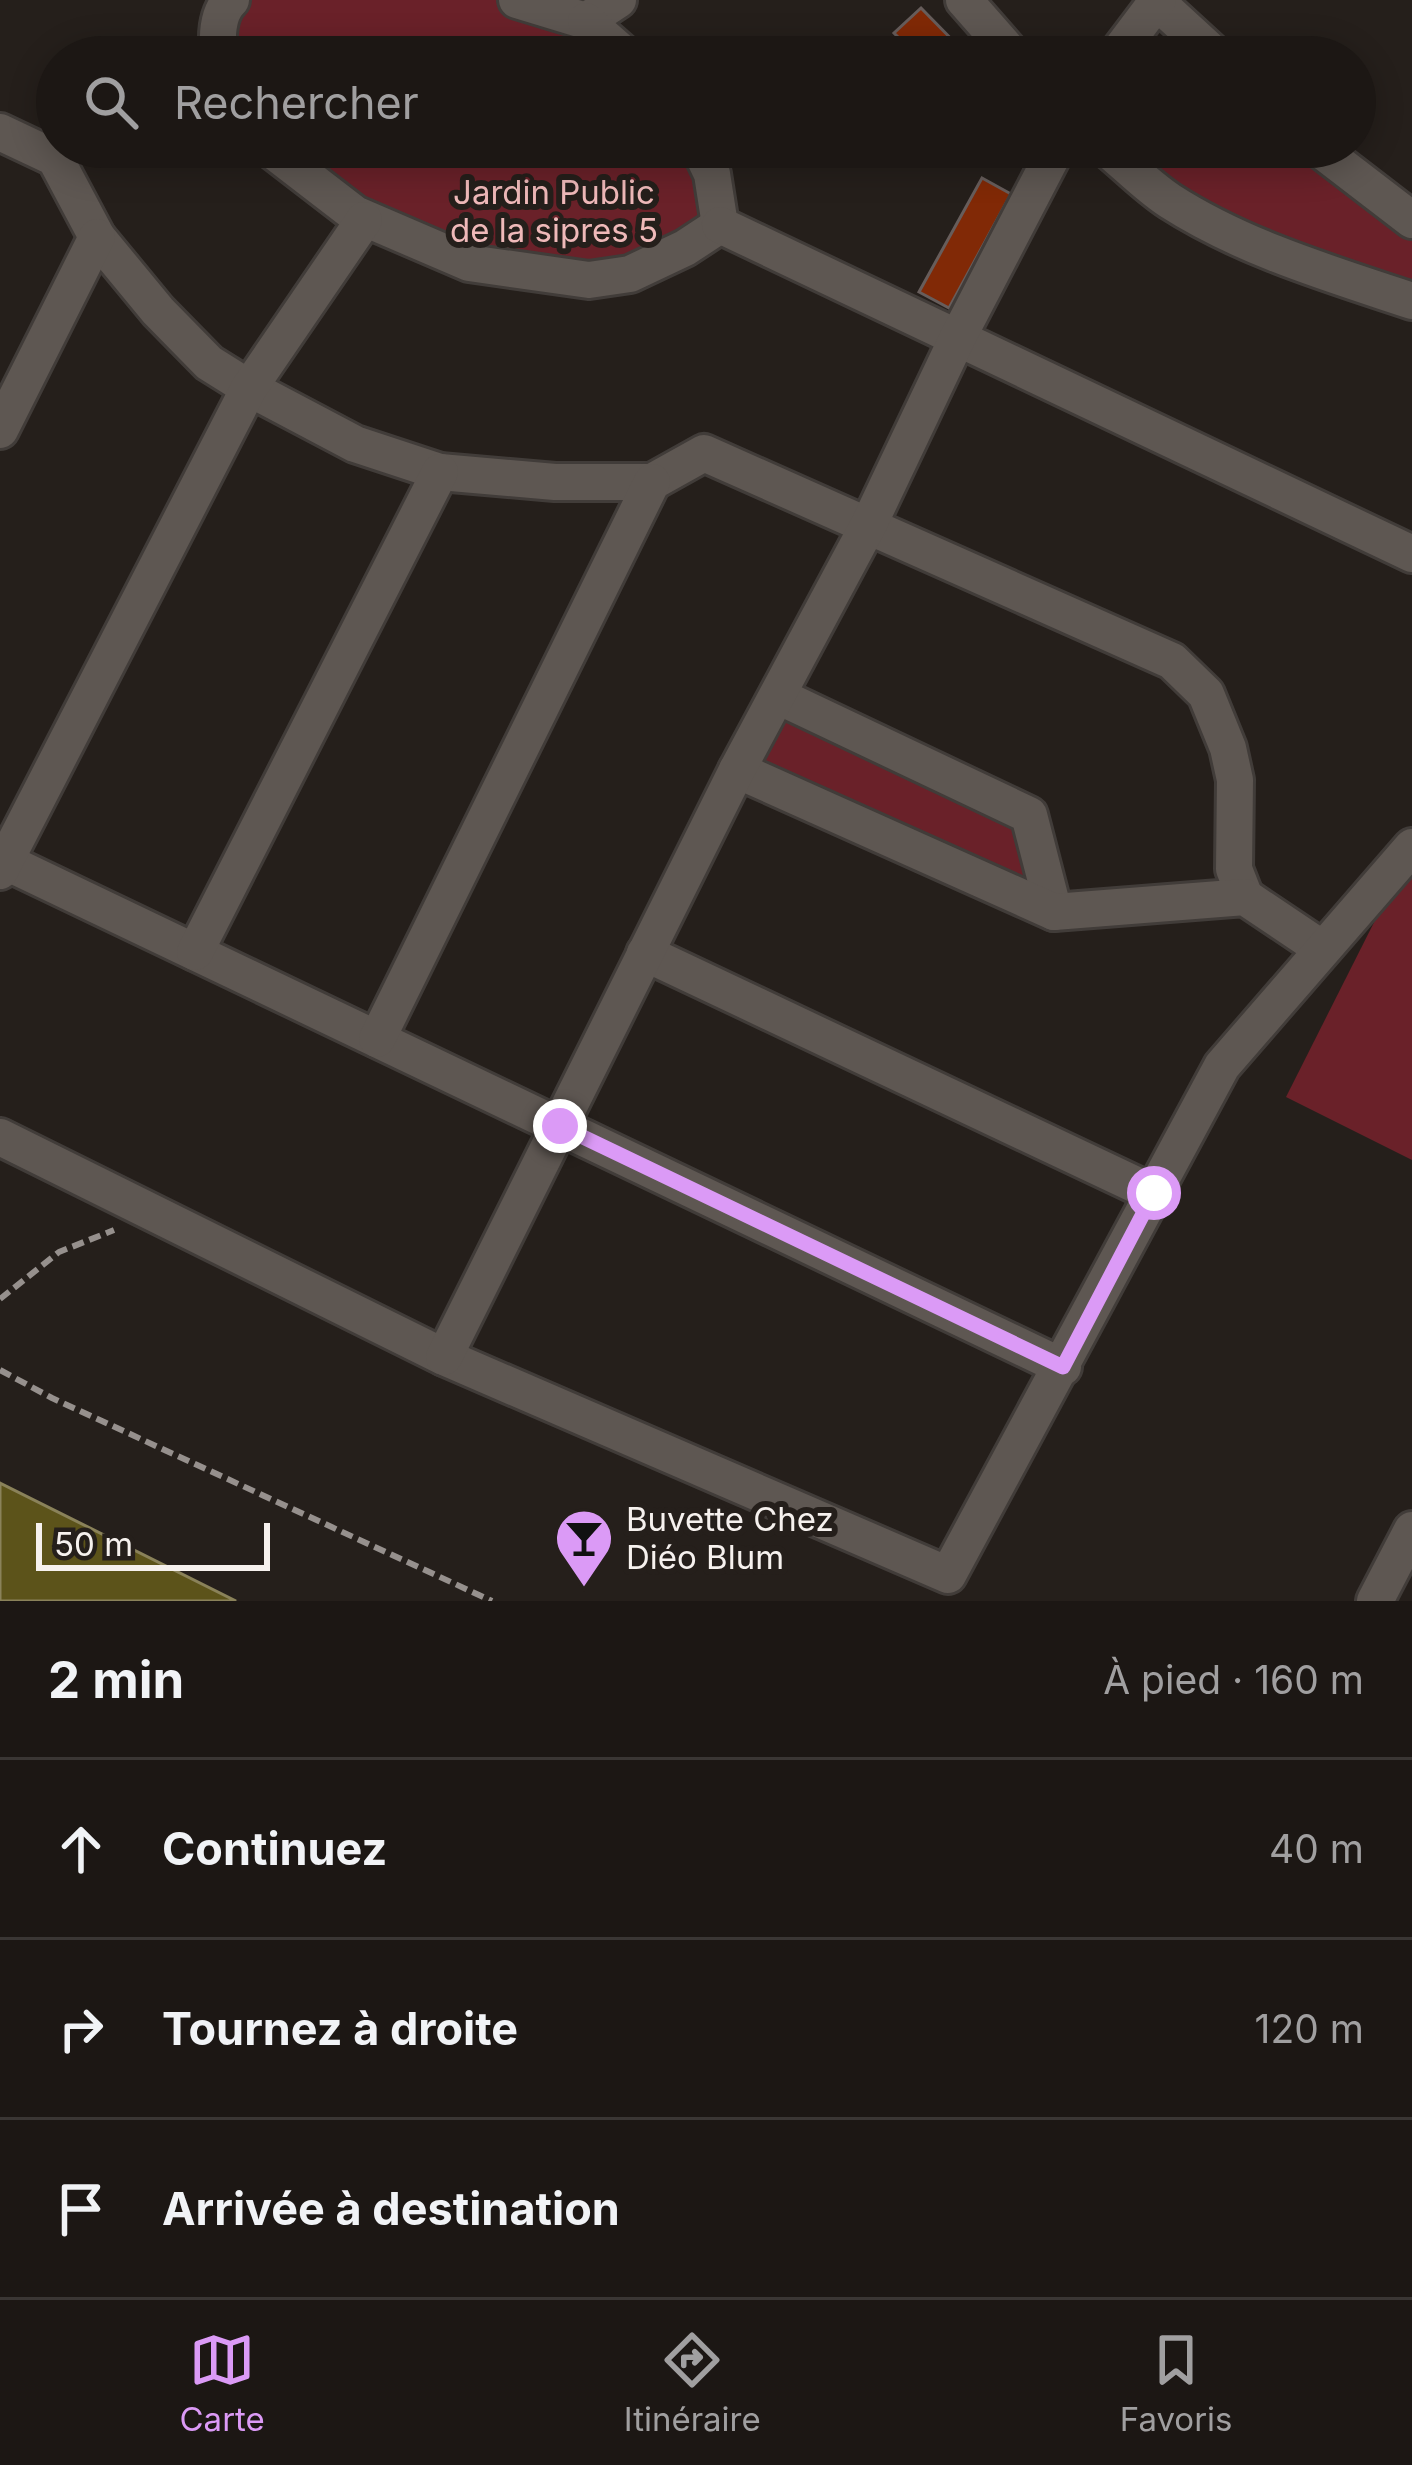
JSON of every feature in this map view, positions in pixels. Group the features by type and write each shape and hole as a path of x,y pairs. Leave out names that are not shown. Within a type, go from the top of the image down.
{"street":[{"path":"517,0 586,21 603,36"},
{"path":"586,21 618,0"},
{"path":"964,0 996,36"},
{"path":"1130,36 1158,1 1195,36"},
{"path":"218,36 222,2"},
{"path":"0,132 36,149"},
{"path":"60,168 97,237 209,363 355,444 440,472 555,482 652,482 704,453 1172,661 1206,694 1232,764 1234,869 1244,898"},
{"path":"296,168 364,220 469,263 589,280 630,274 686,248 720,225"},
{"path":"709,168 720,225"},
{"path":"444,1357 737,770 869,524 1046,168"},
{"path":"1131,168 1170,200 1241,238 1412,301"},
{"path":"1344,168 1412,220"},
{"path":"364,220 249,388 2,864 1063,1367"},
{"path":"720,225 1412,554"},
{"path":"0,430 97,237"},
{"path":"195,952 440,472"},
{"path":"377,1039 652,482"},
{"path":"778,696 1029,814 1054,912"},
{"path":"737,770 1054,912 1244,898 1321,948"},
{"path":"0,1137 444,1357 948,1575 1222,1066 1412,847"},
{"path":"645,952 1154,1193"},
{"path":"1375,1601 1408,1549"}],"path":[{"path":"0,1299 59,1252 154,1214"},
{"path":"0,1370 492,1601"}],"green space":[{"path":"237,0 522,0 586,36 231,36"},
{"name":"Jardin Public de la sipres 5","path":"304,168 697,168 712,226 628,266 470,268"},
{"path":"1143,168 1346,168 1412,224 1412,303 1318,266"},
{"path":"779,698 1029,817 1048,914 744,774"},
{"path":"1412,847 1412,1160 1286,1097"}],"shaded area":[{"path":"0,1483 236,1601 0,1601"}],"building":[{"path":"921,8 948,36 897,36 894,33"},
{"path":"982,178 1011,194 949,308 919,292"}],"place":[{"name":"Buvette Chez Diéo Blum","path":"584,1589"}],"route":[{"path":"560,1126 1063,1367 1154,1193"}]}
